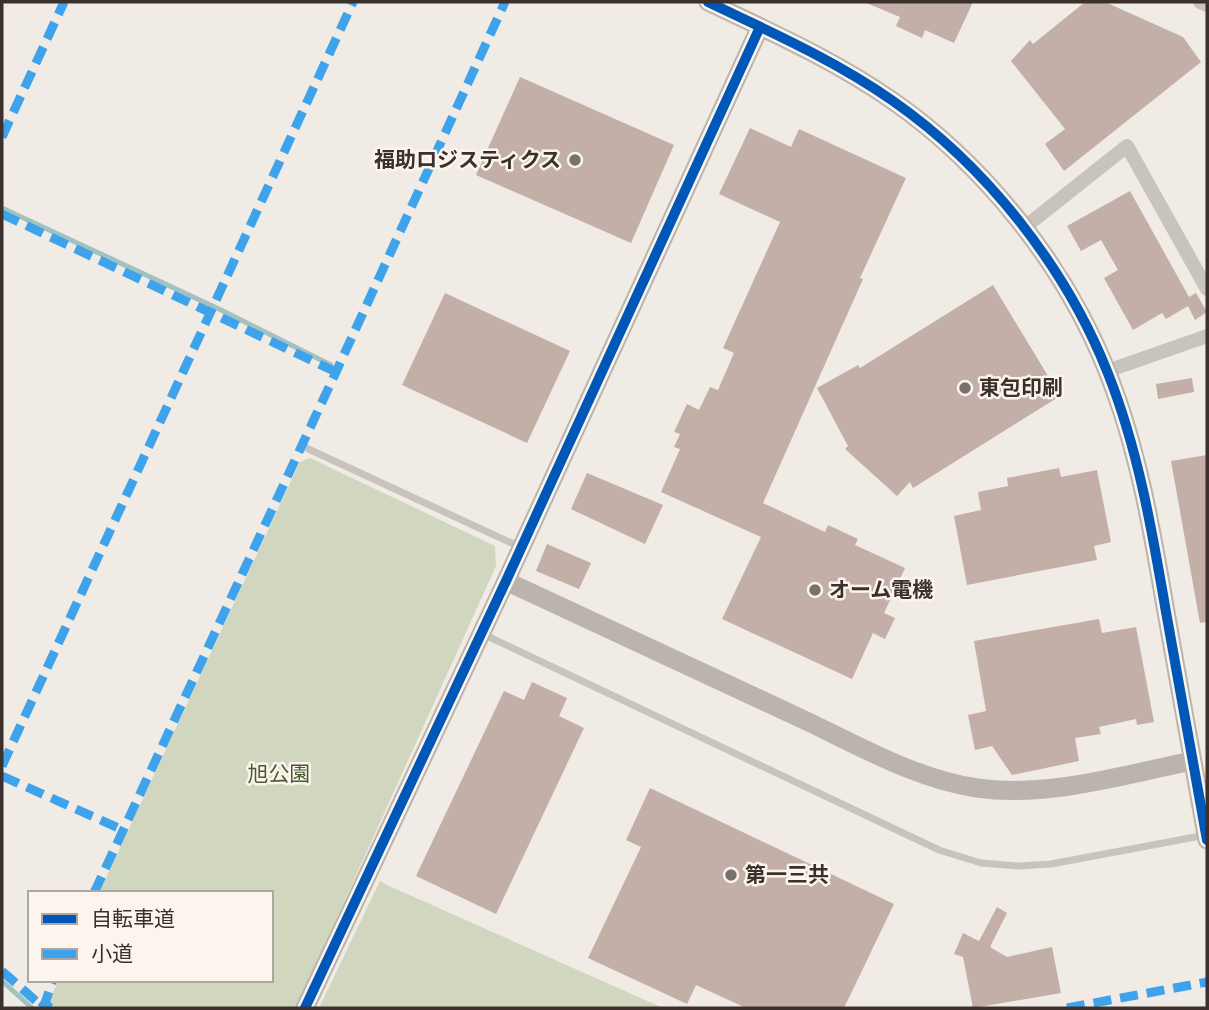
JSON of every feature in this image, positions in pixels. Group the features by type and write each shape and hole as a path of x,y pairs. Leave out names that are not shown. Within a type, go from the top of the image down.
{"street":[{"path":"708,2 843,68 895,103 950,147 1025,227 1079,313 1107,371 1130,441 1149,513 1207,837"},
{"path":"1200,2 1207,5"},
{"path":"306,1008 482,633 760,27"},
{"path":"1025,227 1127,146 1207,289"},
{"path":"1107,371 1207,336"},
{"path":"506,581 839,736 940,779 976,788 1017,790 1058,787 1192,761"}],"lane":[{"path":"302,446 521,548"},
{"path":"482,633 939,850 981,863 1018,866 1051,864 1207,837"}],"green space":[{"name":"旭公園","path":"310,458 495,546 496,566 296,1008 55,1008 48,1003 58,982 273,982 273,891 100,891 300,462"},
{"path":"380,881 387,885 663,1008 319,1008"}],"building":[{"path":"864,2 973,2 954,43 925,30 922,38 896,26 900,17"},
{"path":"1085,2 1105,2 1183,37 1201,62 1064,171 1045,144 1065,129 1011,61 1030,40 1033,44"},
{"name":"福助ロジスティクス","path":"520,77 674,145 631,243 476,175"},
{"path":"750,128 791,147 799,129 906,178 763,503 825,532 828,525 858,539 855,545 905,568 884,613 895,618 885,639 873,633 852,679 722,619 761,537 661,492 680,449 674,447 680,434 674,432 687,404 699,410 710,387 718,390 734,353 723,348 780,222 719,194"},
{"path":"1130,191 1189,297 1196,293 1207,312 1195,320 1188,306 1166,319 1162,313 1133,330 1104,278 1118,270 1101,240 1081,251 1067,226"},
{"name":"東包印刷","path":"993,285 1060,396 913,488 910,482 897,496 845,449 848,446 817,388 858,365 860,368"},
{"path":"445,293 570,351 527,443 402,385"},
{"path":"1192,378 1194,392 1158,399 1156,384"},
{"path":"1207,455 1207,622 1200,623 1171,461"},
{"path":"1059,468 1061,477 1097,470 1111,542 1094,546 1097,560 967,585 954,516 981,510 978,492 1008,486 1007,478"},
{"path":"587,473 663,505 645,544 571,509"},
{"path":"547,544 591,563 579,589 536,571"},
{"path":"1099,619 1102,633 1136,627 1154,722 1137,725 1136,719 1099,727 1101,734 1075,738 1079,761 1012,775 992,746 975,750 968,715 986,711 974,641"},
{"path":"532,682 567,698 559,716 584,728 496,914 416,876 504,691 524,700"},
{"name":"第一三共","path":"650,788 894,904 844,1008 746,1008 696,985 687,1004 588,958 641,847 626,840"},
{"path":"997,907 1007,913 990,947 1007,957 1052,947 1061,993 973,1008 963,957 954,954 963,933 979,941"}],"waterway":[{"path":"2,208 219,309 331,365"},
{"path":"2,981 32,1008"}],"marked path":[{"path":"2,137 64,2"},
{"path":"2,766 353,2"},
{"path":"95,891 505,2"},
{"path":"2,214 336,372"},
{"path":"2,776 123,830"},
{"path":"2,971 37,1002 45,1003 50,1008"},
{"path":"41,1008 52,982"},
{"path":"1067,1008 1207,982"}],"cycle path":[{"path":"708,2 849,73 927,127 991,187 1019,221 1069,294 1107,371 1136,459 1207,840"},
{"path":"305,1008 506,581 760,27"}],"place":[{"name":"福助ロジスティクス","path":"575,160"},
{"name":"東包印刷","path":"965,388"},
{"name":"オーム電機","path":"815,590"},
{"name":"第一三共","path":"731,875"}]}
